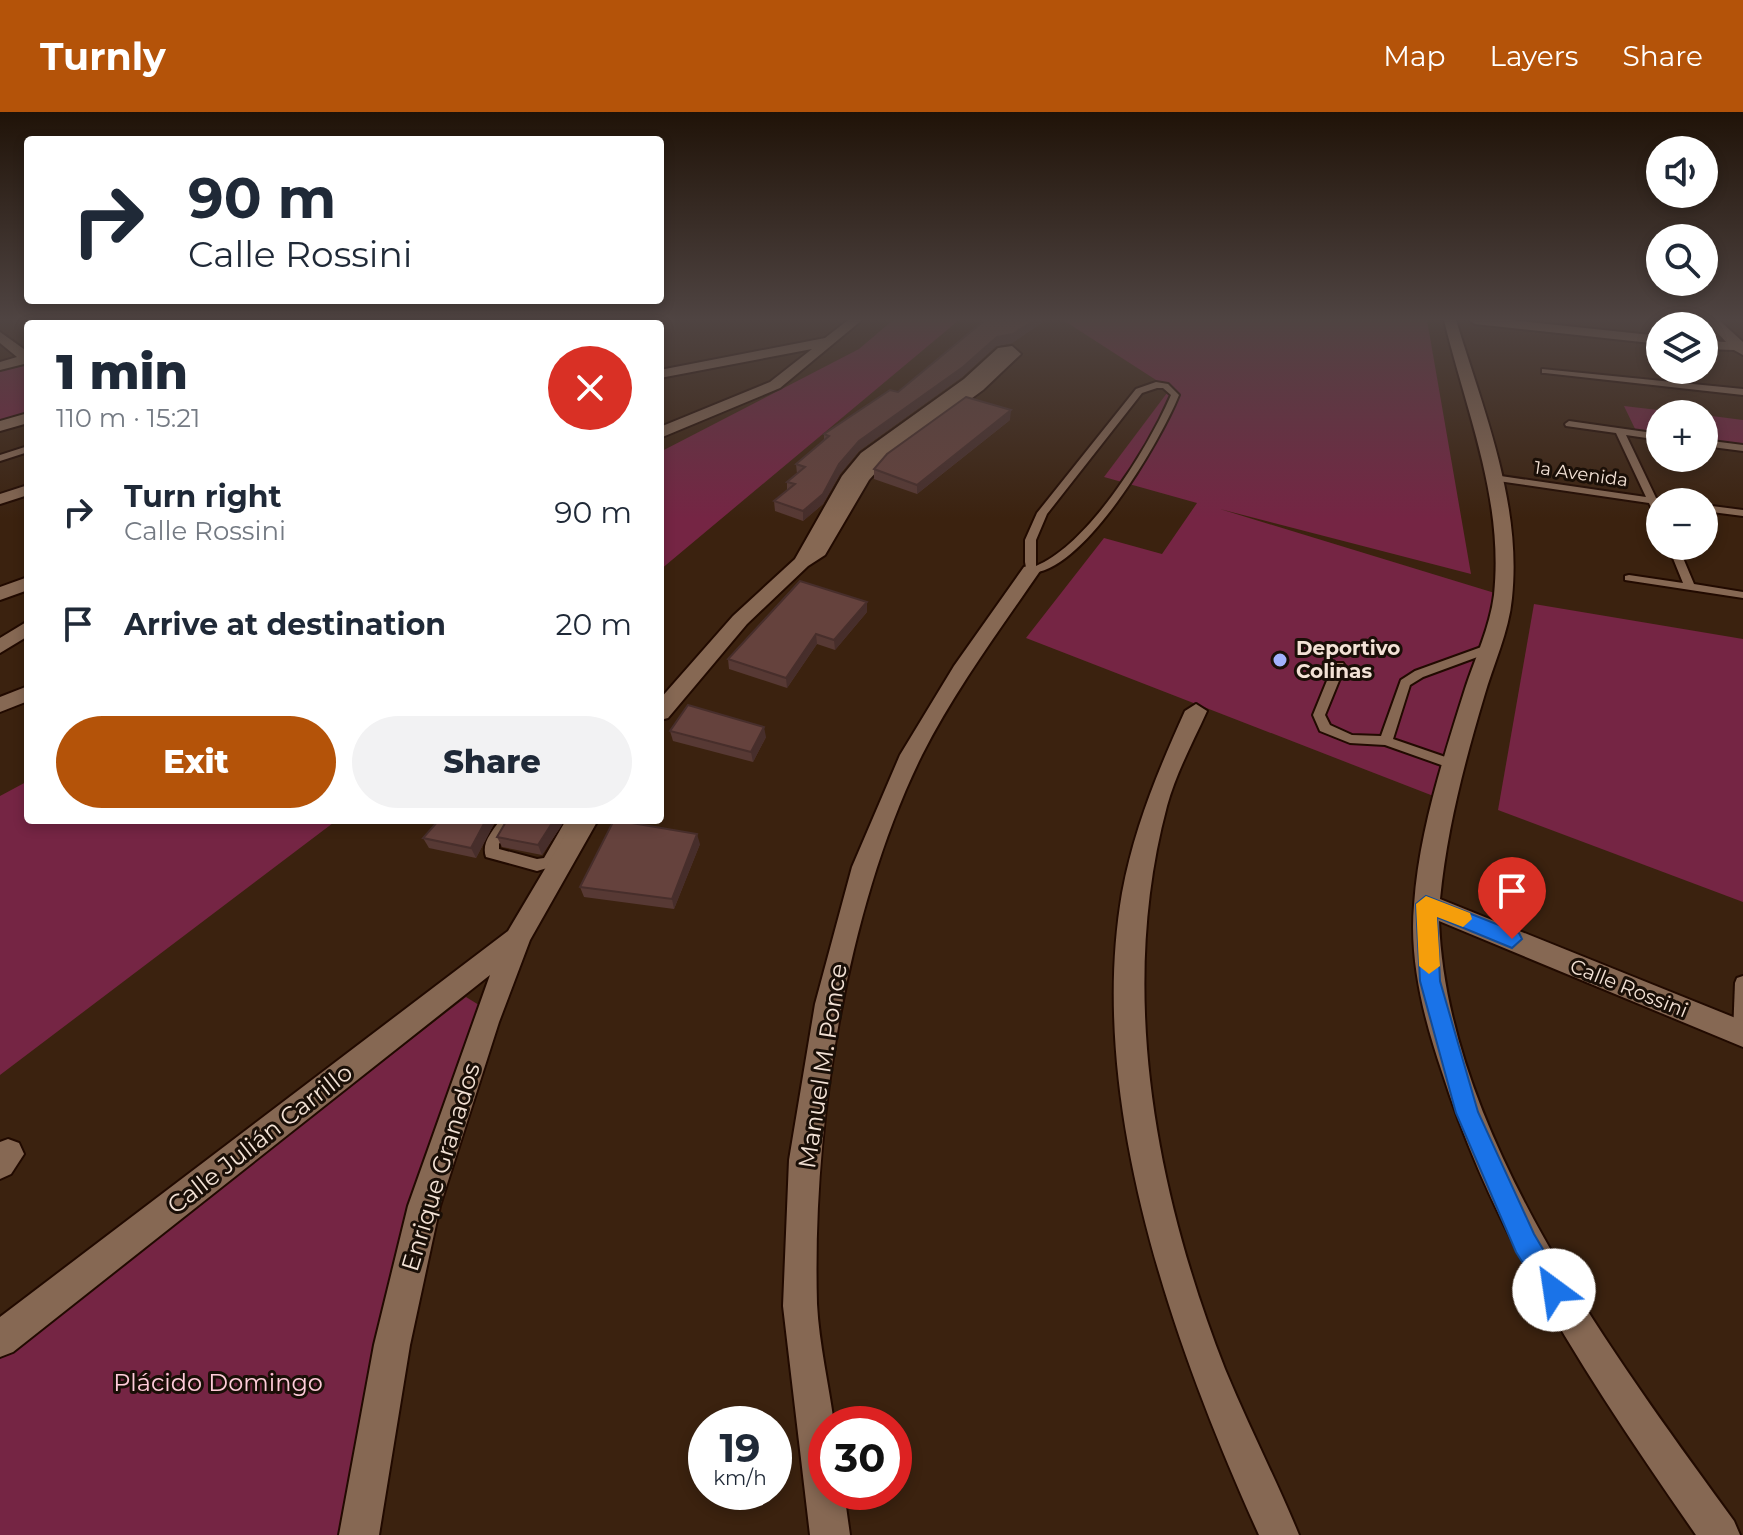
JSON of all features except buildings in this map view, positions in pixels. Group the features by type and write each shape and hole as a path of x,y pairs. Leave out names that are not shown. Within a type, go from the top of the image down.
{"street":[{"path":"664,431 772,386"},
{"path":"802,562 850,476 867,456 963,386"},
{"path":"664,708 740,620 802,562 819,551 862,478 879,459 979,386"},
{"path":"1468,386 1494,478 1505,561 1503,599 1439,807 1426,904 1430,981 1467,1113 1525,1243 1596,1360 1720,1535"},
{"path":"0,426 24,419"},
{"path":"0,499 24,491"},
{"name":"Manuel M. Ponce","path":"830,1535 800,1306 805,1160 829,1004 864,867 911,755 961,671 1031,571"},
{"path":"0,594 24,585"},
{"path":"0,647 24,630"},
{"path":"0,705 24,695"},
{"path":"1196,711 1155,805 1136,893 1126,994 1141,1137 1173,1268 1247,1470 1279,1535"},
{"name":"Enrique Granados","path":"359,1535 392,1345 424,1206 485,1022 518,937 584,824"},
{"name":"Calle Rossini","path":"1426,904 1742,1034"},
{"name":"Calle Julián Carrillo","path":"0,1339 518,937"}],"lane":[{"path":"1152,386 1139,391 1042,513 1031,532 1028,551 1031,571 1058,559 1072,548 1132,472 1159,429 1175,395 1165,386"},
{"path":"1690,386 1743,392"},
{"path":"1569,424 1646,435"},
{"path":"1620,432 1651,488"},
{"path":"1718,445 1743,448"},
{"path":"0,458 24,450"},
{"name":"1a Avenida","path":"1494,478 1646,499"},
{"path":"1718,510 1743,513"},
{"path":"1679,560 1690,587"},
{"path":"1629,578 1743,595"},
{"path":"1386,741 1405,683 1419,674 1487,649"},
{"path":"1339,666 1319,722 1350,739 1386,741 1452,764"},
{"path":"504,824 492,843 491,853 537,865 554,857 571,824"},
{"path":"1742,1034 1743,983"}],"green space":[{"path":"0,386 24,386 24,415 0,423"},
{"path":"787,386 880,386 664,567 664,450"},
{"name":"Deportivo Colinas","path":"1166,386 1439,386 1471,574 1220,509 1498,594 1436,797 1026,638 1104,538 1162,554 1197,503 1104,477 1170,389"},
{"path":"1624,406 1646,409 1646,434 1637,433"},
{"path":"1718,417 1743,420 1743,447 1718,443"},
{"path":"1534,604 1743,639 1743,902 1498,810"},
{"path":"24,783 24,824 332,824 0,1075 0,796"},
{"name":"Plácido Domingo","path":"466,997 479,1005 401,1234 344,1535 0,1535 0,1359"}],"slow traffic":[{"path":"1429,966 1426,904 1463,919"}],"place":[{"name":"Deportivo Colinas","path":"1280,660"}],"route":[{"path":"1512,939 1426,904 1430,981 1467,1113 1525,1243 1554,1290"}]}
